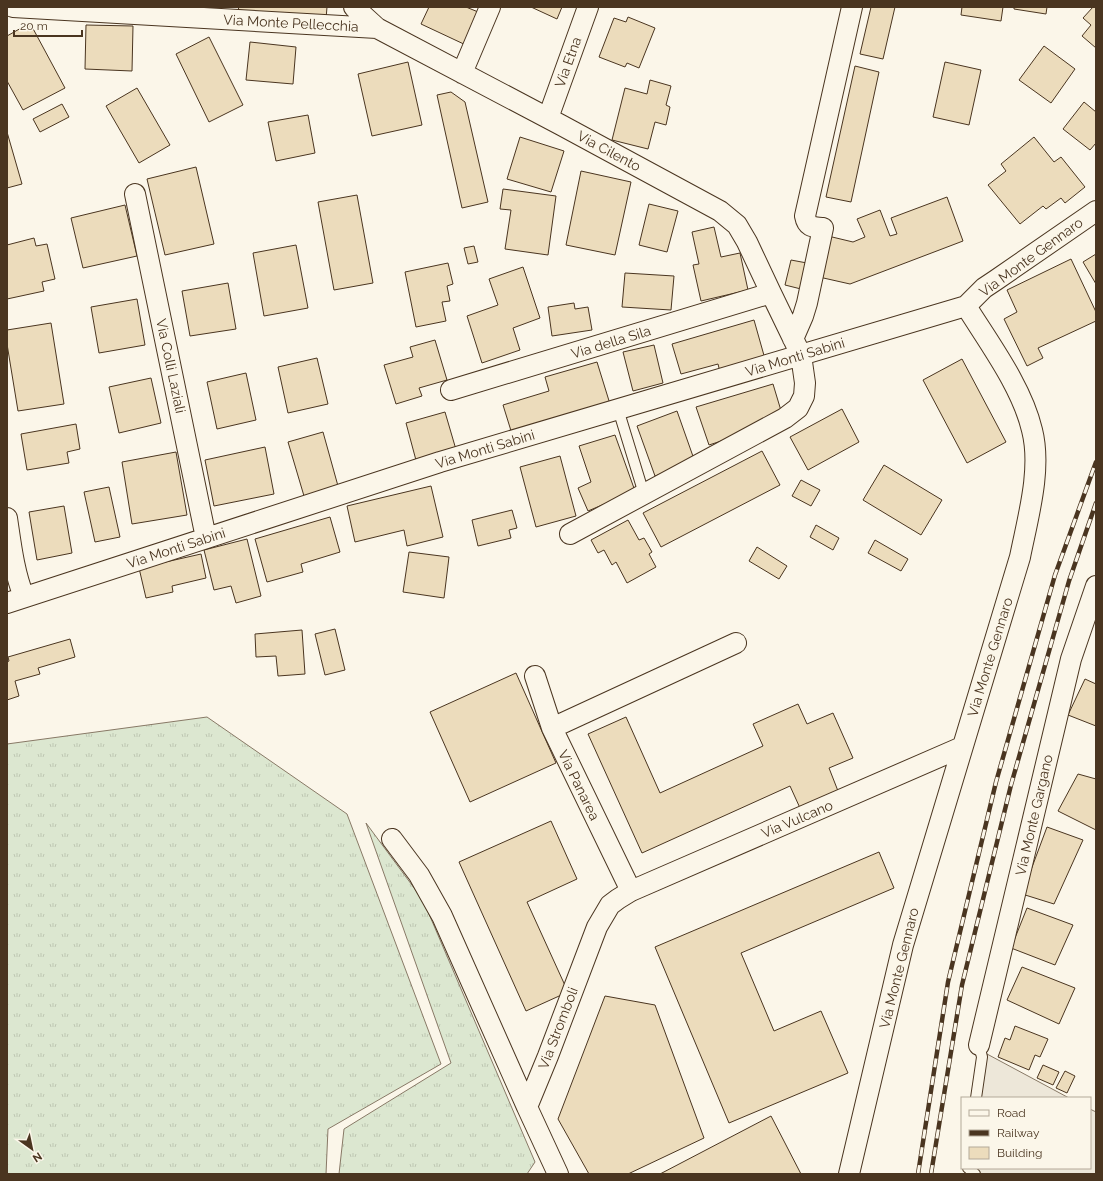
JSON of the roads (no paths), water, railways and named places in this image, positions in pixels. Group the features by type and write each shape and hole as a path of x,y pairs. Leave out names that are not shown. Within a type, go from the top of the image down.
{"street":[{"name":"Via Monte Pellecchia","path":"14,7 377,28"},
{"name":"Via Cilento","path":"354,7 377,28 714,207 728,217 737,225 748,242 797,347"},
{"path":"462,73 490,7"},
{"name":"Via Etna","path":"548,118 588,7"},
{"path":"570,534 785,418 802,403 805,390 797,347 822,228 810,226 807,223 805,216 852,7"},
{"name":"Via Colli Laziali","path":"135,194 206,538"},
{"name":"Via Monte Gennaro","path":"849,1174 903,945 1020,556 1032,496 1035,462 1032,430 1022,401 1007,372 966,306 996,280 1096,211"},
{"name":"Via della Sila","path":"451,390 771,293"},
{"name":"Via Monti Sabini","path":"16,600 440,462 618,409 797,347 966,306"},
{"path":"7,518 19,582 16,600"},
{"name":"Via Monte Gargano","path":"980,1046 1071,659 1096,586"},
{"path":"552,728 736,643"},
{"name":"Via Panarea","path":"535,676 552,728 631,891"},
{"name":"Via Vulcano","path":"631,891 962,747"},
{"path":"392,839 419,875 442,916 558,1174"},
{"name":"Via Stromboli","path":"527,1107 597,926 610,905 631,891"}],"lane":[{"path":"618,409 644,494"},
{"path":"976,1097 982,1057 980,1046"}],"railway":[{"path":"918,1174 948,982 996,782 1055,575 1096,462"},
{"path":"931,1174 962,985 1011,785 1069,581 1096,503"}]}
